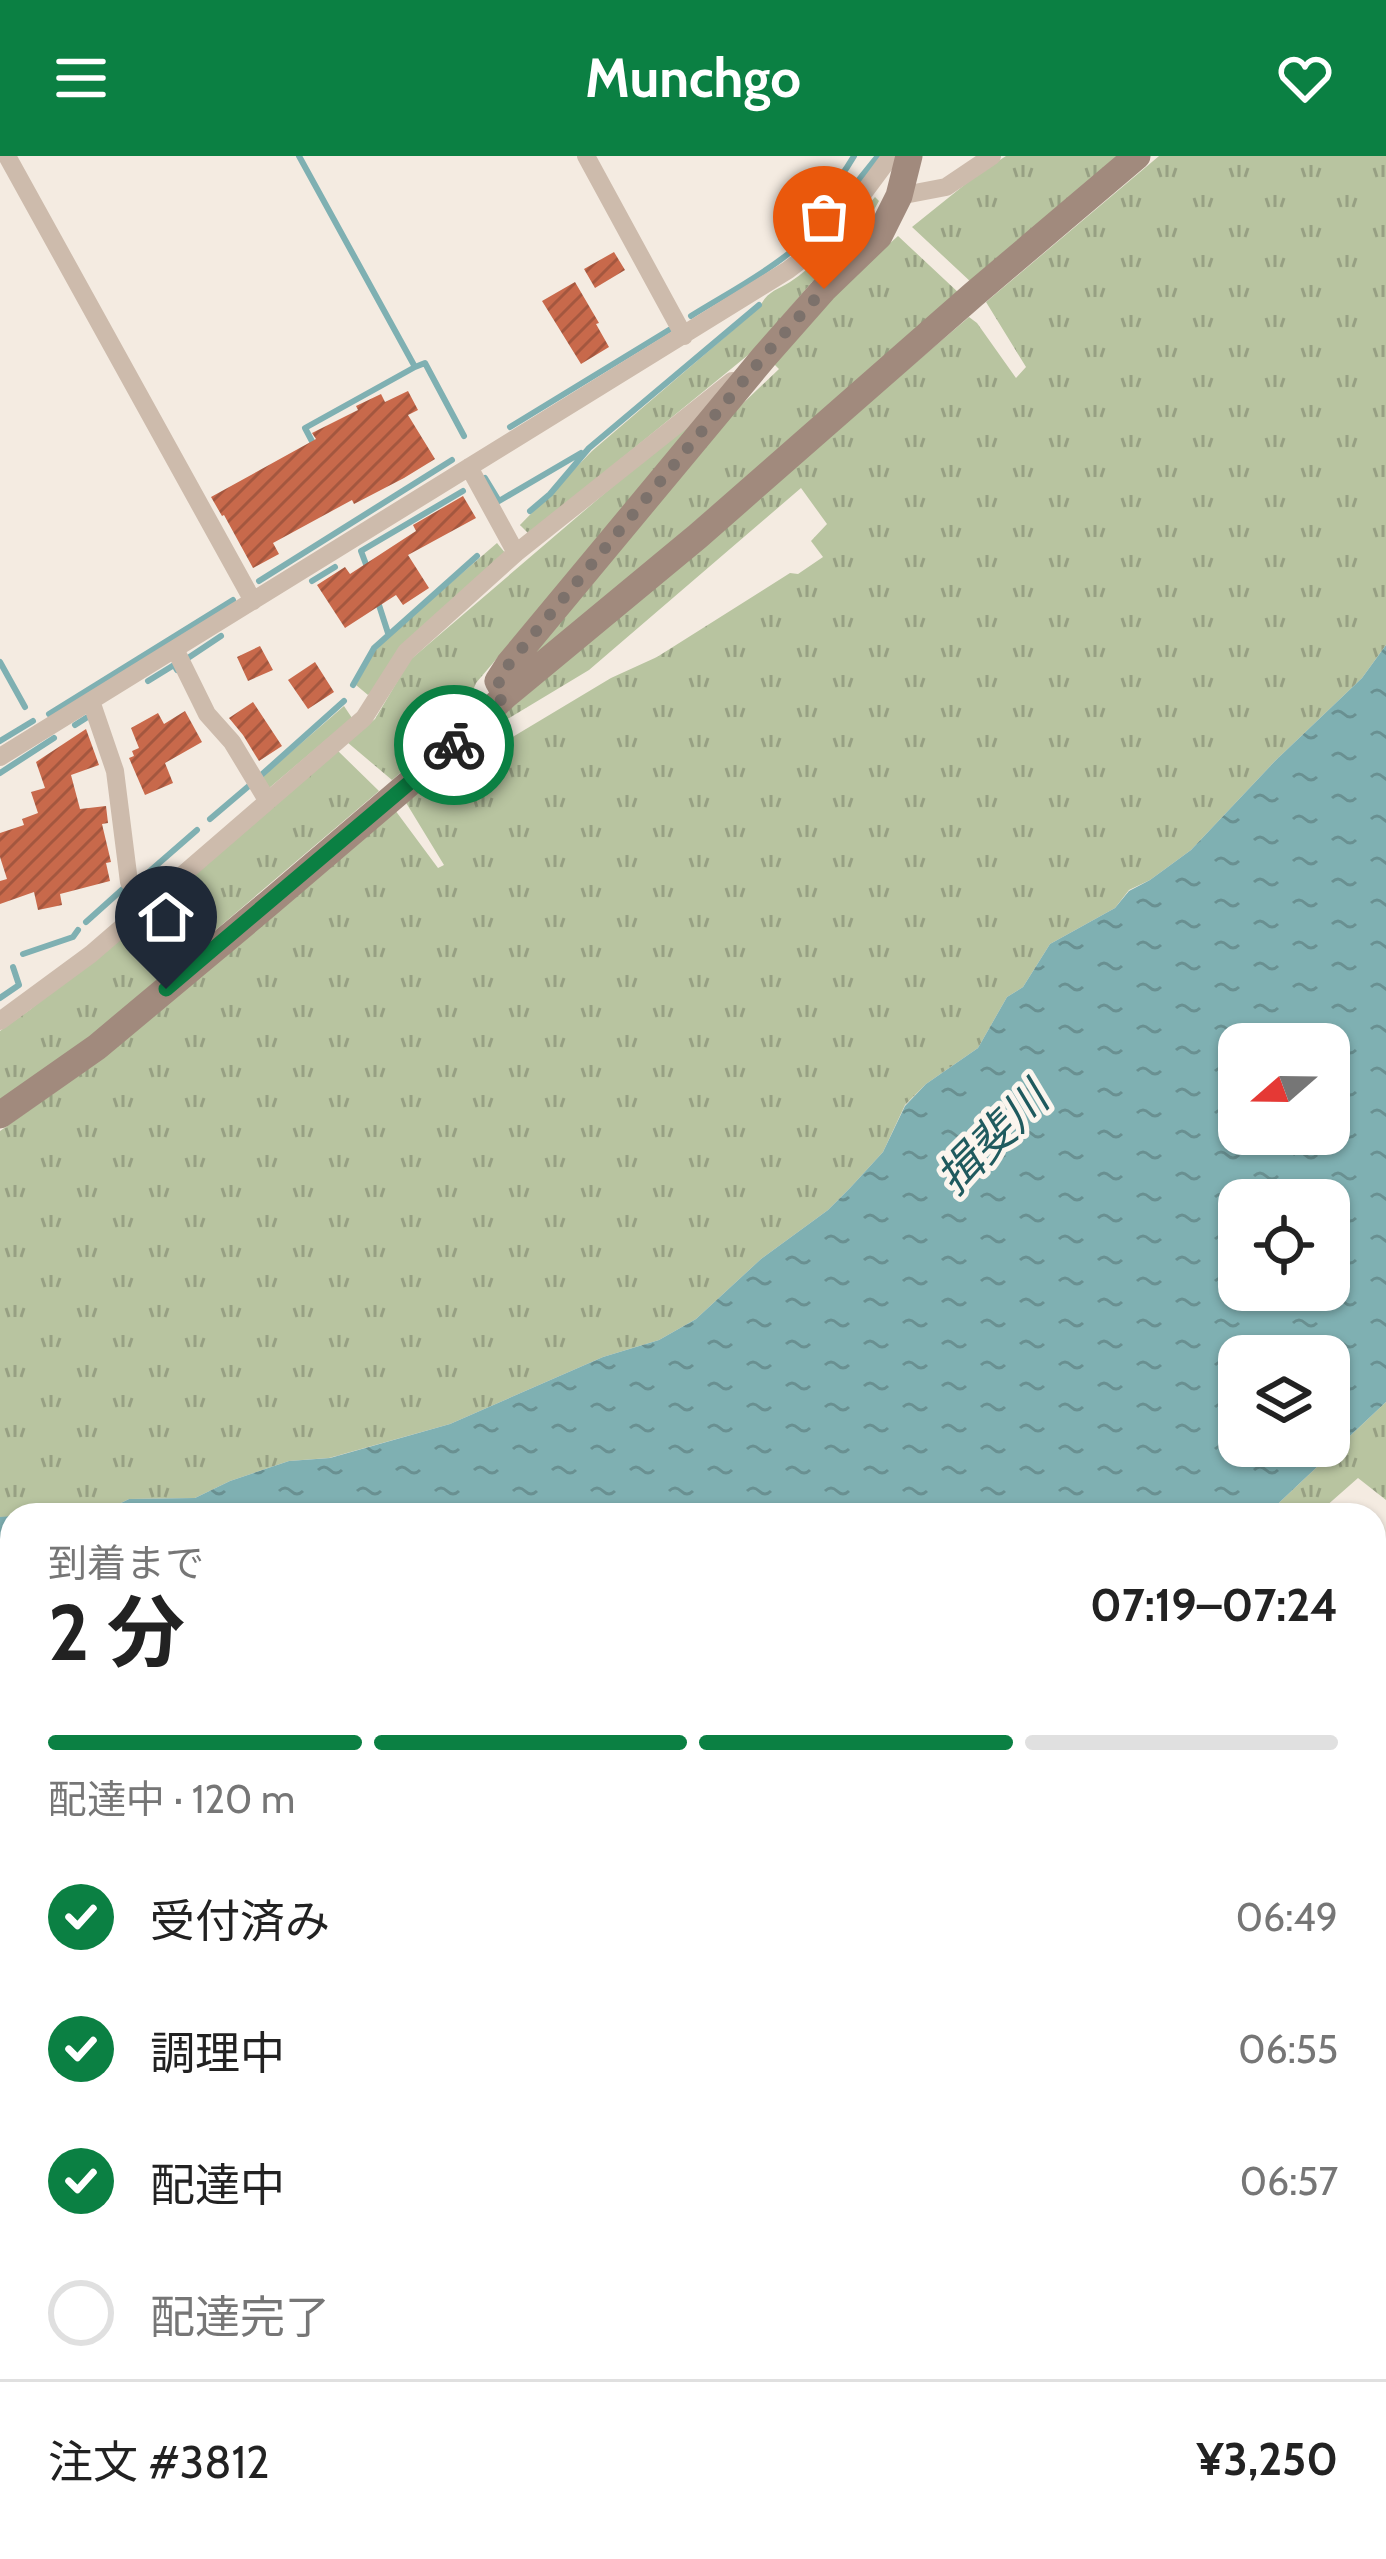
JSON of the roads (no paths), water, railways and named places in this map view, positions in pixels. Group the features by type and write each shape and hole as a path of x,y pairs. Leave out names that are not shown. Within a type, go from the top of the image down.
{"main road":[{"path":"0,1115 97,1047 1137,156"},
{"path":"506,695 498,681 509,664 764,356 878,236 899,196 894,157"}],"street":[{"path":"8,156 253,602"},
{"path":"586,156 684,336"},
{"path":"899,196 946,187 992,156"},
{"path":"0,757 788,270 830,237 894,157"},
{"path":"0,1021 92,954 364,718 406,652 516,553 764,356"},
{"path":"469,467 516,553"},
{"path":"175,649 207,715 232,742 267,800"},
{"path":"91,701 115,771 129,882"}],"water":[{"name":"揖斐川","path":"1386,645 1386,1402 1350,1436 1350,1335 1218,1335 1218,1467 1317,1467 1279,1503 121,1503 195,1498 289,1461 330,1458 450,1424 603,1357 659,1340 696,1319 850,1188 883,1152 905,1106 926,1084 978,1048 1007,997 1023,987 1050,944 1115,908 1129,891 1191,850 1362,678"}],"waterway":[{"path":"299,156 415,367 425,363 464,436"},
{"path":"781,238 821,200 854,156"},
{"path":"691,316 801,243 878,156"},
{"path":"530,511 589,448 759,305"},
{"path":"510,427 669,330"},
{"path":"314,445 305,428 415,367"},
{"path":"485,478 499,501 581,453"},
{"path":"259,581 452,460"},
{"path":"367,567 361,551 463,491"},
{"path":"353,685 374,648 477,556"},
{"path":"312,581 335,567"},
{"path":"49,714 233,600"},
{"path":"378,602 388,633"},
{"path":"188,658 221,636"},
{"path":"0,662 25,707"},
{"path":"148,681 174,665 177,670"},
{"path":"259,777 344,701"},
{"path":"75,725 86,718"},
{"path":"0,741 33,721"},
{"path":"0,773 54,738"},
{"path":"210,819 250,785"},
{"path":"135,884 197,830"},
{"path":"86,922 125,887"},
{"path":"23,954 73,937 78,930"},
{"path":"0,998 19,985 13,967"}]}
